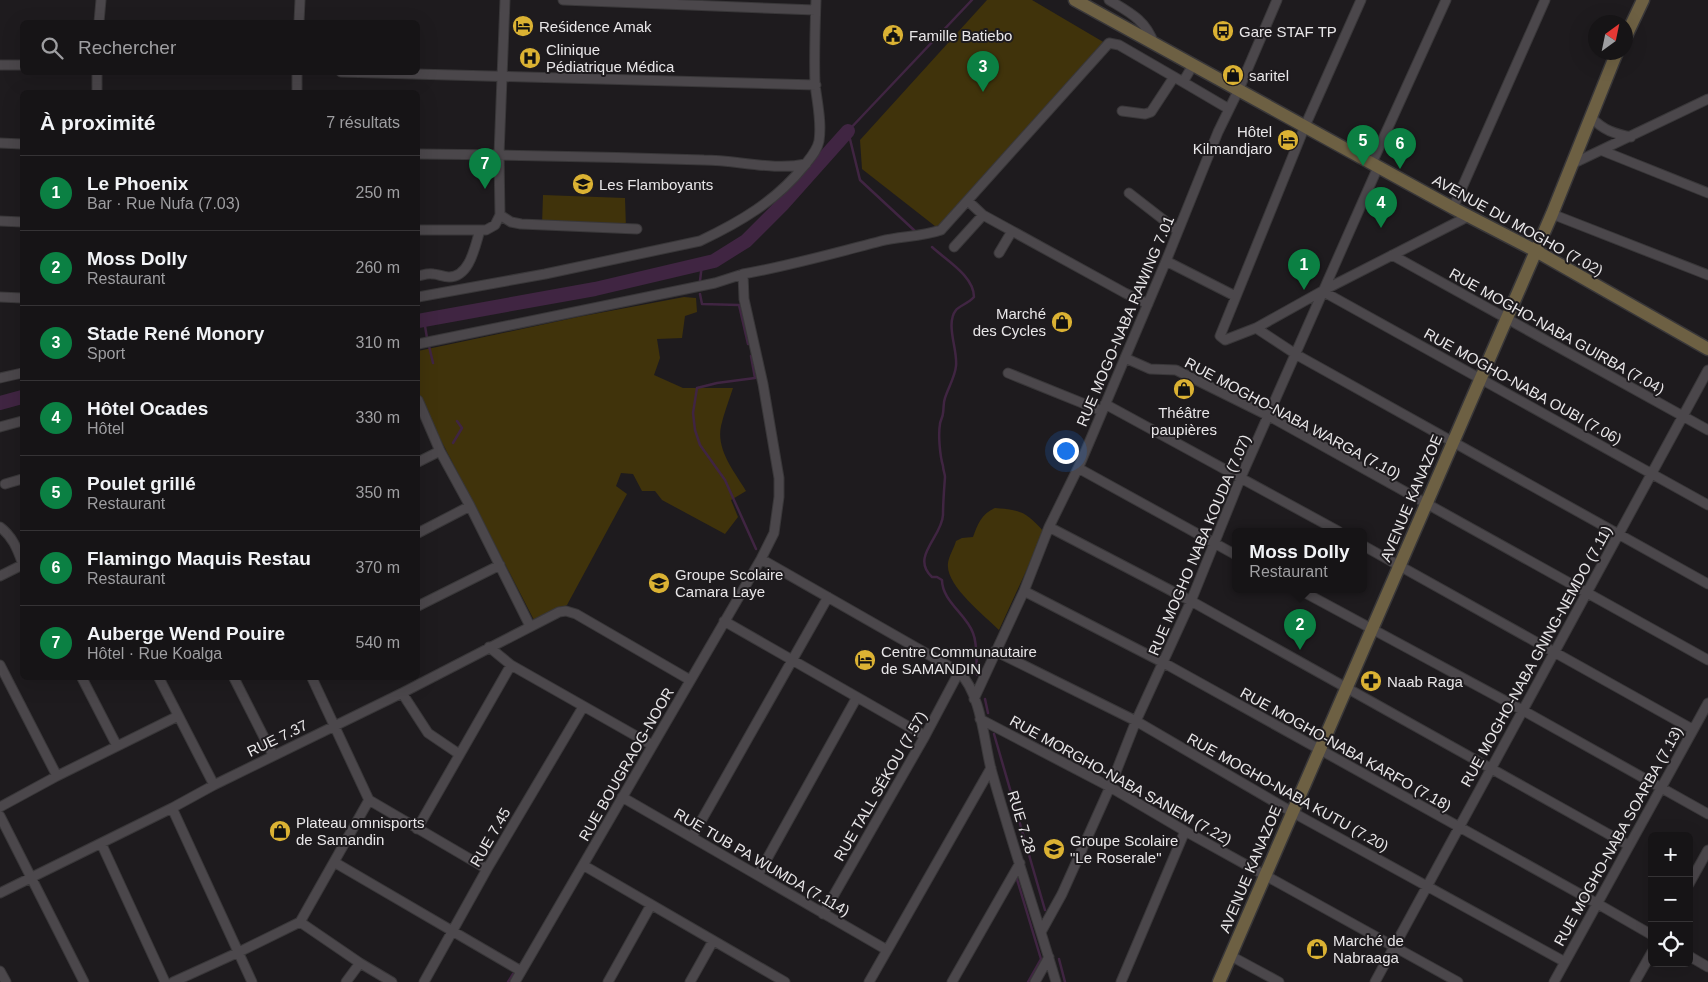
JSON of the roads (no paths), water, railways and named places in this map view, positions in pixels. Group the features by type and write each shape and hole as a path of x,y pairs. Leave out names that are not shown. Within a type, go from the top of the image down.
{"street":[{"path":"100,20 101,0"},
{"path":"300,0 300,20"},
{"path":"420,230 486,230 495,225 500,215 499,154 505,0"},
{"path":"562,0 815,10"},
{"path":"420,297 545,274 700,241 719,232 770,201 795,178 816,150 819,140 820,123 816,85 816,0"},
{"name":"AVENUE DU MOGHO (7.02)","path":"1075,0 1536,251 1708,349"},
{"path":"1109,0 1133,14 1143,23 1150,32 1154,44"},
{"name":"RUE MOGO-NABA RAWING 7.01","path":"974,699 1024,592 1049,527 1078,468 1166,262 1214,140 1239,89 1278,0"},
{"path":"1361,0 1305,126 1235,296 1221,332 1222,338 1225,340 1256,328 1325,290 1469,216"},
{"name":"RUE MOGHO NABA KOUDA (7.07)","path":"1041,932 1062,894 1110,787 1136,721 1191,601 1268,416 1325,290 1375,165 1446,0"},
{"path":"1454,208 1545,0"},
{"path":"1633,20 1641,1"},
{"path":"420,344 715,283 742,274 784,267 883,240 926,235 941,230 1109,43 1120,45 1229,109"},
{"name":"AVENUE KANAZOE","path":"1219,982 1264,874 1347,688 1552,214 1614,60"},
{"path":"1122,111 1144,114 1151,112 1193,64"},
{"path":"0,65 20,65"},
{"path":"420,74 816,85"},
{"path":"97,75 97,90"},
{"path":"297,75 297,90"},
{"path":"1572,164 1603,151 1708,99"},
{"path":"1697,105 1708,110"},
{"path":"1592,118 1606,129 1632,137"},
{"path":"0,143 20,144"},
{"path":"1603,151 1708,193"},
{"path":"420,154 499,154 716,160 791,167 806,164"},
{"path":"1129,192 1178,231"},
{"path":"968,201 983,215 1148,304"},
{"path":"1552,214 1708,275"},
{"path":"500,215 512,222 521,224 638,229"},
{"path":"954,247 983,215"},
{"path":"0,221 20,222"},
{"path":"420,276 435,274 446,277 454,276 460,272 471,257 480,230"},
{"path":"999,253 1012,231"},
{"name":"RUE MOGHO-NABA GUIRBA (7.04)","path":"1392,255 1708,430"},
{"path":"1166,262 1235,296"},
{"name":"RUE BOUGRAOG-NOOR","path":"515,982 761,559 774,533 779,478 763,384 744,299 742,274"},
{"name":"RUE MOGHO-NABA OUBI (7.06)","path":"1325,290 1708,505"},
{"path":"0,297 20,298"},
{"path":"1256,328 1296,355 1708,584"},
{"name":"RUE MOGHO-NABA WARGA (7.10)","path":"1125,358 1150,369 1176,370 1268,416 1708,660"},
{"name":"RUE MOGHO-NABA GNING-NEMDO (7.11)","path":"1375,982 1708,370"},
{"path":"0,378 20,373"},
{"path":"1008,373 1103,408 1242,477 1333,528"},
{"path":"420,405 440,451 470,506 530,626"},
{"path":"0,427 20,422"},
{"path":"420,461 440,451"},
{"path":"1078,468 1232,554"},
{"path":"5,484 20,480"},
{"path":"420,532 470,506"},
{"path":"0,527 7,532 14,542 20,558"},
{"path":"1049,527 1191,601 1628,846"},
{"path":"1367,548 1692,729"},
{"path":"761,559 960,672"},
{"path":"0,576 20,565"},
{"path":"420,605 500,565"},
{"name":"RUE MOGHO-NABA KARFO (7.18)","path":"1024,592 1164,663 1648,934"},
{"path":"1305,593 1524,711 1708,814"},
{"path":"692,837 828,597"},
{"name":"RUE 7.37","path":"0,893 172,808 273,755 402,693 559,612 566,611 576,614 690,680"},
{"path":"724,621 925,736"},
{"path":"489,647 511,665 652,745"},
{"name":"RUE MOGHO-NABA KUTU (7.20)","path":"995,651 1136,721 1292,812 1428,885 1565,962"},
{"path":"0,665 57,776"},
{"path":"417,830 511,665"},
{"name":"RUE 7.28","path":"960,672 966,678 974,699 991,768 1056,982"},
{"name":"RUE TALL SÉKOU (7.57)","path":"823,914 960,672"},
{"path":"83,680 117,746"},
{"path":"160,680 214,785"},
{"path":"235,680 273,755"},
{"path":"313,680 368,800 487,869"},
{"path":"402,693 428,733 459,754"},
{"path":"758,875 857,697"},
{"name":"RUE MOGHO-NABA SOARBA (7.13)","path":"1554,982 1708,703"},
{"name":"RUE 7.45","path":"424,982 487,869 583,707"},
{"path":"0,807 57,776 178,716"},
{"name":"RUE MORGHO-NABA SANEM (7.22)","path":"980,719 1110,787 1185,831 1458,982"},
{"path":"869,982 991,768"},
{"name":"RUE TUB PA WUMDA (7.114)","path":"622,797 887,950"},
{"path":"173,982 300,922 368,800"},
{"path":"172,808 252,982"},
{"path":"0,816 84,982"},
{"path":"1121,982 1185,831"},
{"path":"101,843 166,982"},
{"path":"1693,877 1708,850"},
{"path":"334,862 521,971"},
{"path":"952,982 1020,864"},
{"path":"583,865 785,982"},
{"path":"608,982 651,904"},
{"path":"300,922 360,963 392,982"},
{"path":"690,982 713,941"},
{"path":"1231,956 1278,982"},
{"path":"1035,982 1049,957"},
{"path":"1693,958 1708,967"},
{"path":"1635,982 1648,959"},
{"path":"346,982 360,963"},
{"path":"0,971 6,982"}],"waterway":[{"path":"915,231 860,180 848,131 972,0"},
{"path":"420,321 595,289 714,261 746,241 782,205 848,131"},
{"path":"932,247 964,275 973,289 974,297 959,307 953,316 952,330 956,366 944,400 939,429 940,451 945,477 943,515 924,562 926,569 932,577 942,580 946,595 970,626 976,643 977,675"},
{"path":"700,281 702,264"},
{"path":"700,294 702,304 739,305 748,344"},
{"path":"424,320 427,338"},
{"path":"429,346 433,363"},
{"path":"751,356 755,378 717,383 697,388 693,413 695,430 700,445 725,480 756,549"},
{"path":"0,403 20,398"},
{"path":"453,443 462,428 457,421"},
{"path":"985,699 988,713"},
{"path":"994,734 1045,910"},
{"path":"1016,876 1041,959 1028,982"},
{"path":"1059,959 1065,982"},
{"path":"508,982 513,974"}],"place":[{"name":"Reśidence Amak","path":"523,26"},
{"name":"Gare STAF TP","path":"1223,31"},
{"name":"Famille Batiebo","path":"893,35"},
{"name":"Clinique Pédiatrique Médica","path":"530,58"},
{"name":"saritel","path":"1233,75"},
{"name":"Stade René Monory","path":"983,92"},
{"name":"Hôtel Kilmandjaro","path":"1288,140"},
{"name":"Poulet grillé","path":"1363,166"},
{"name":"Flamingo Maquis Restau","path":"1400,169"},
{"name":"Les Flamboyants","path":"583,184"},
{"name":"Auberge Wend Pouire","path":"485,189"},
{"name":"Hôtel Ocades","path":"1381,228"},
{"name":"Le Phoenix","path":"1304,290"},
{"name":"Marché des Cycles","path":"1062,322"},
{"name":"Théâtre paupières","path":"1184,389"},
{"name":"Groupe Scolaire Camara Laye","path":"659,583"},
{"name":"Moss Dolly","path":"1300,650"},
{"name":"Centre Communautaire de SAMANDIN","path":"865,660"},
{"name":"Naab Raga","path":"1371,681"},
{"name":"Plateau omnisports de Samandin","path":"280,831"},
{"name":"Groupe Scolaire \"Le Roserale\"","path":"1054,849"},
{"name":"Marché de Nabraaga","path":"1317,949"}]}
